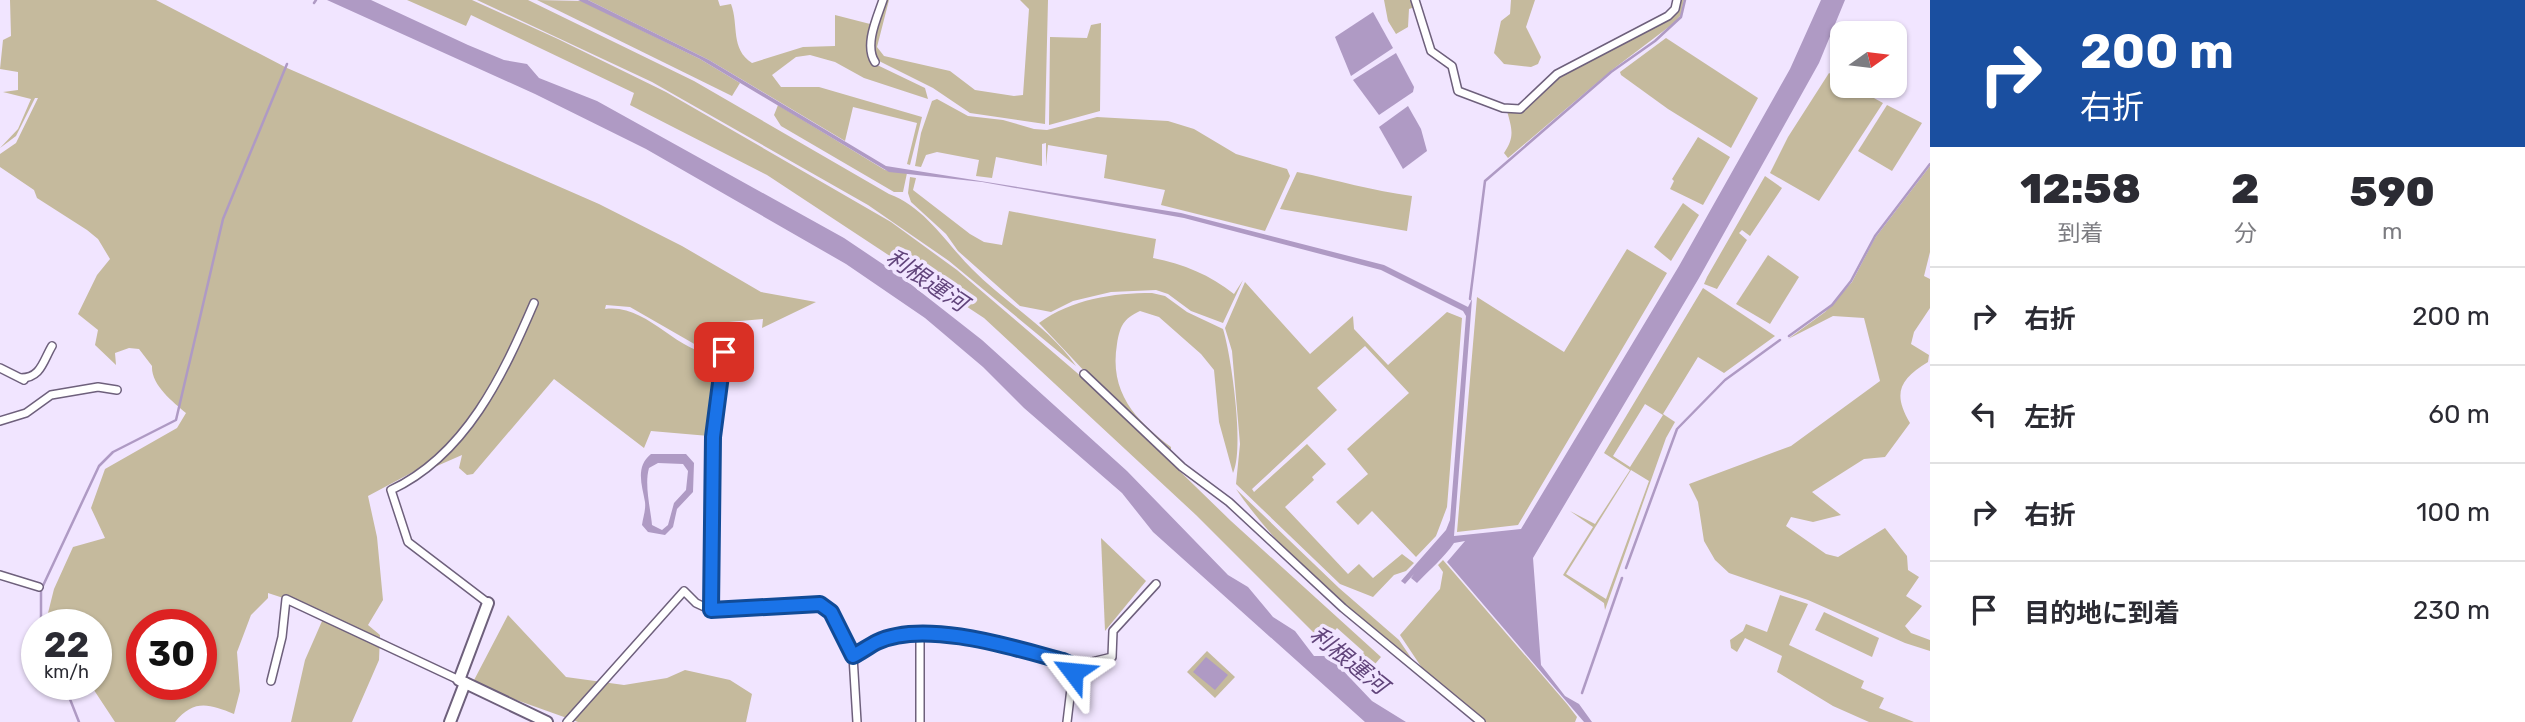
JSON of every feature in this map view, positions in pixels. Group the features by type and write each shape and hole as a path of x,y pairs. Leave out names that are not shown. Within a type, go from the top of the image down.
{"street":[{"path":"875,62 870,51 871,41 883,0"},
{"path":"1415,0 1431,51 1451,66 1458,91 1510,110 1526,104 1557,74 1668,16 1675,9 1677,0"},
{"path":"450,722 488,604 408,542 391,490 429,467 466,427 500,379 534,303"},
{"path":"0,368 24,380 32,378 38,373 52,346"},
{"path":"711,610 713,437 724,352"},
{"path":"1084,374 1182,467 1229,502 1343,608 1480,722"},
{"path":"0,421 26,414 51,396 98,387 117,390"},
{"path":"0,575 40,587"},
{"path":"1071,667 1112,657 1112,631 1156,584"},
{"path":"567,722 684,591 696,603 711,610 820,604 831,612 853,656 857,722"},
{"path":"271,681 282,637 286,599 547,722"},
{"path":"853,656 878,642 920,635 982,640 1063,661 1071,667"},
{"path":"920,635 920,722"},
{"path":"1068,722 1071,667"}],"shaded area":[{"path":"10,0 156,0 287,68 599,204 682,246 761,292 816,302 762,328 763,319 729,322 724,347 718,352 710,353 630,307 606,305 605,309 621,309 636,314 691,348 706,353 721,354 709,436 651,431 644,448 554,379 473,474 467,475 459,468 462,455 430,469 426,465 368,496 377,537 383,600 368,625 380,635 379,660 352,722 291,722 305,660 326,612 268,593 268,598 251,615 237,652 240,691 234,714 202,706 189,710 175,722 115,722 101,700 112,700 112,609 49,609 54,589 73,547 105,538 91,508 105,469 177,428 186,413 159,386 152,366 139,349 129,348 115,353 116,365 95,345 98,330 78,314 97,275 110,259 98,239 37,198 34,190 0,167 0,154 16,143 38,98 35,98 16,136 0,148 18,129 31,99 3,92 18,90 18,72 0,69 3,40 11,36"},
{"path":"327,0 371,0 504,60 527,64 539,78 597,101 844,238 899,275 982,340 1127,471 1228,575 1248,587 1273,617 1295,631 1314,656 1326,656 1333,660 1372,701 1406,722 1365,722 1153,532 1122,493 1024,408 983,367 925,318 846,264 646,149 535,94"},
{"path":"407,0 472,0 558,39 666,92 891,222 957,270 1090,384 1231,521 1381,657 1364,677 1352,667 1364,652 1337,628 1324,643 1196,515 984,318 767,175 630,105 634,93 471,15 466,26"},
{"path":"477,0 528,0 694,81 902,200 924,217 985,281 1053,339 1076,366 949,261 868,205 652,82"},
{"path":"537,0 582,1 700,59 740,83 732,96"},
{"path":"578,0 588,0 709,60 886,166 1181,213 1384,265 1468,307 1472,299 1454,536 1521,529 1679,266 1790,69 1821,0 1845,0 1836,21 1830,21 1830,36 1819,63 1699,278 1533,558 1541,665 1565,696 1579,704 1592,722 1584,722 1447,562 1465,541 1454,543 1417,583 1411,578 1414,574 1405,584 1401,581 1446,530 1450,520 1466,316 1463,311 1381,270 1184,218 982,182 889,172 700,59"},
{"path":"588,0 718,0 720,6 731,4 738,44 752,63 803,47 835,46 835,15 874,25 873,63 925,88 928,99 864,78 835,62 810,55 796,57 772,75 781,87 819,87 922,117 910,165 907,164 917,123 853,107 845,141 709,60"},
{"path":"885,0 889,0 877,47 884,56 950,71 975,90 1014,96 1023,95 1029,9 1020,0 1048,0 1045,124 970,113 933,88 877,60 875,38"},
{"path":"1384,0 1413,0 1415,7 1409,9 1408,27 1396,34 1388,21"},
{"path":"1511,0 1535,0 1526,27 1541,57 1538,64 1531,67 1504,64 1494,53 1501,21 1510,14"},
{"path":"1680,0 1684,0 1681,15 1674,23 1612,70 1508,158 1504,153 1512,133 1507,111 1512,112 1555,78 1675,13"},
{"path":"1373,12 1393,48 1351,76 1335,37"},
{"path":"1101,23 1100,111 1049,125 1050,37 1087,38 1091,25"},
{"path":"1666,38 1758,98 1731,148 1668,109 1621,75 1620,72"},
{"path":"1396,53 1414,87 1413,92 1379,115 1353,80"},
{"path":"1829,73 1830,98 1874,98 1883,103 1819,201 1770,173 1788,137"},
{"path":"937,99 968,116 1003,120 1034,129 1047,130 1097,117 1168,121 1194,129 1236,154 1287,169 1290,176 1265,231 1161,205 1165,190 1104,178 1107,155 1048,145 1046,166 1046,143 1042,144 1042,166 996,157 992,178 976,176 979,160 937,152 926,155 921,167 915,166 921,133 932,101"},
{"path":"778,105 885,170 907,173 903,192 894,192 781,126 774,115"},
{"path":"1887,105 1922,123 1892,171 1858,151"},
{"path":"1408,106 1421,129 1427,151 1403,169 1379,127"},
{"path":"1698,137 1730,157 1703,205 1670,189 1674,181 1672,179"},
{"path":"1930,166 1930,252 1924,276 1930,279 1930,308 1914,332 1911,344 1929,355 1928,362 1905,381 1900,395 1910,423 1885,457 1864,459 1812,492 1841,515 1813,522 1791,517 1786,526 1826,554 1838,557 1885,528 1907,556 1908,570 1919,577 1906,596 1922,606 1905,626 1911,633 1930,640 1930,651 1905,643 1808,600 1729,573 1715,560 1704,541 1698,502 1689,484 1791,446 1880,381 1864,318 1833,316 1788,339 1825,312 1852,282 1875,238"},
{"path":"1297,172 1412,196 1407,231 1280,209"},
{"path":"1765,176 1782,188 1750,236 1742,230 1739,233 1747,240 1717,289 1704,284 1707,277"},
{"path":"910,177 916,178 913,190 984,242 1002,245 1009,211 1156,239 1153,258 1196,271 1234,294 1243,280 1223,323 1191,311 1168,294 1156,290 1111,292 1073,301 1051,312 1020,306 958,251 946,234 911,202 908,193"},
{"path":"1683,203 1699,215 1671,261 1654,247"},
{"path":"1627,249 1667,273 1518,525 1457,532 1477,297 1564,352"},
{"path":"1768,255 1799,277 1770,324 1736,304"},
{"path":"1245,282 1310,354 1353,316 1354,329 1388,365 1447,312 1462,318 1447,507 1436,536 1416,557 1372,511 1358,525 1336,502 1368,474 1347,449 1409,393 1365,346 1317,388 1337,410 1252,489 1254,492 1307,444 1326,464 1312,477 1314,480 1285,507 1348,574 1359,564 1373,578 1402,554 1414,563 1406,571 1394,575 1373,597 1340,584 1236,484 1240,444 1232,351 1225,328"},
{"path":"1703,288 1775,336 1724,373 1698,357 1663,414 1675,422 1666,438 1605,610 1604,603 1563,575 1593,527 1570,511 1595,524 1630,470 1604,453","holes":["1645,404 1663,415 1630,467 1613,456","1631,470 1649,481 1606,599 1566,574"]},
{"path":"1152,293 1165,296 1187,312 1223,329 1233,379 1237,424 1238,444 1233,473 1219,422 1214,370 1201,354 1159,317 1140,311 1123,324 1117,344 1117,377 1121,391 1136,415 1171,447 1171,452 1088,375 1039,323 1065,308 1093,299"},
{"path":"651,454 686,454 694,463 693,492 677,509 673,527 665,535 648,532 642,525 645,505 641,470","holes":["658,463 683,464 688,471 686,490 674,503 668,525 662,530 652,525 647,490 649,468"]},
{"path":"1236,489 1339,588 1399,640 1418,668 1298,562 1255,515"},
{"path":"1101,538 1146,581 1105,631"},
{"path":"1443,560 1567,704 1577,717 1575,722 1485,722 1430,680 1400,635 1440,589 1443,572 1438,565"},
{"path":"1780,595 1808,604 1789,645 1864,681 1861,688 1884,698 1879,708 1914,722 1869,722 1833,706 1777,672 1782,656 1745,638 1737,652 1731,648 1730,640 1743,631 1746,624 1767,632"},
{"path":"1824,612 1879,638 1872,657 1815,630"},
{"path":"508,615 566,677 624,685 667,678 685,670 730,680 752,694 746,722 578,722 472,684"},
{"path":"1207,651 1235,677 1215,698 1187,672"},
{"path":"1206,657 1228,675 1215,690 1193,672"}],"waterway":[{"path":"1470,299 1485,181 1611,72 1655,41 1681,17 1685,0"},
{"path":"41,609 41,590 99,466 113,452 176,420 223,219 287,64"},
{"path":"1789,336 1832,305 1851,281 1875,236 1930,164"},
{"path":"1626,568 1677,429 1725,380 1780,340"},
{"path":"1582,693 1622,578"},
{"name":"利根運河","path":"1333,662 1340,654"},
{"path":"70,700 79,722"}],"route":[{"path":"724,352 713,437 711,610 820,604 831,612 853,656 886,639 917,635 953,636 982,640 1063,661 1070,664 1073,672"}]}
